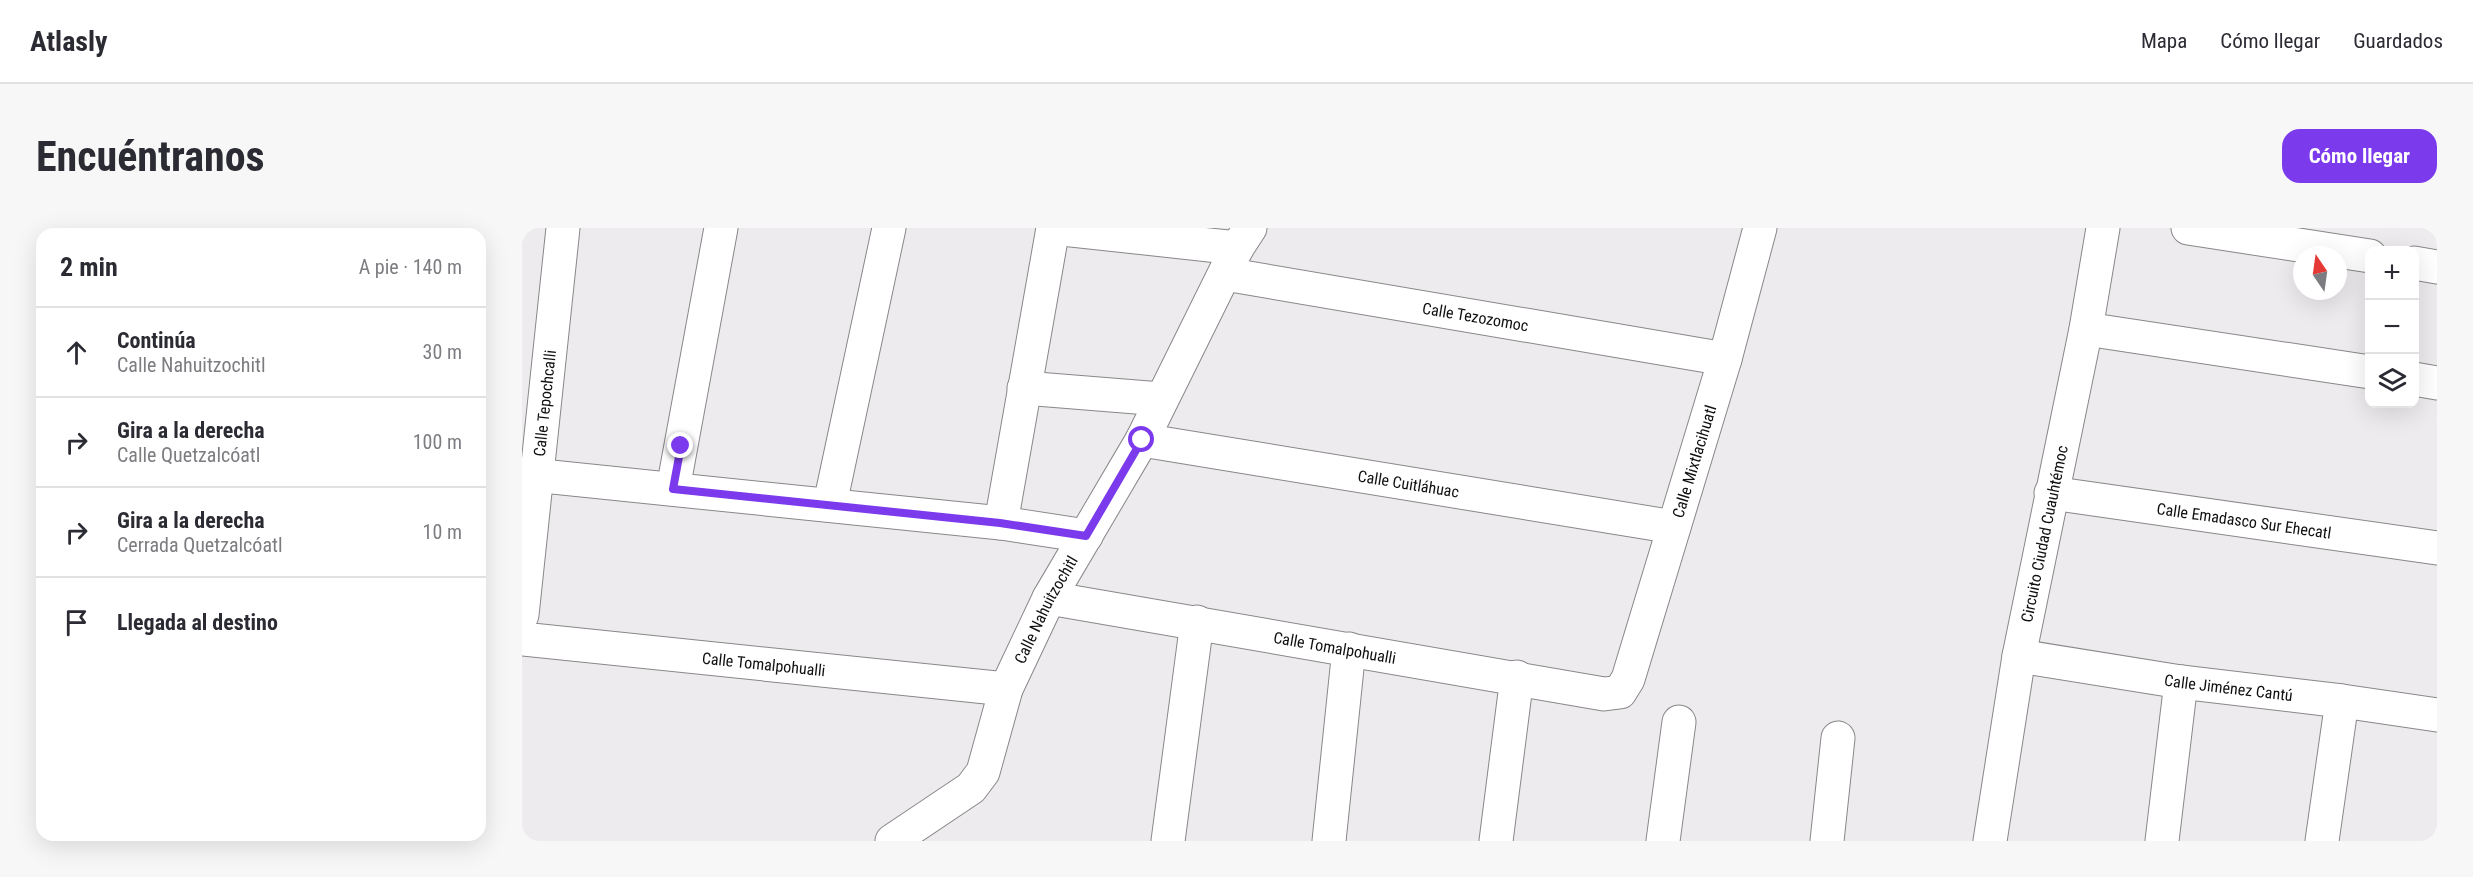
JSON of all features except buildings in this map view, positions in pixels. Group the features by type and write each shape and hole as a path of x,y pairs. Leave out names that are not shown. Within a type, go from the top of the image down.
{"street":[{"name":"Calle Tepochcalli","path":"522,615 529,475 563,228"},
{"path":"673,489 721,228"},
{"path":"830,504 889,228"},
{"path":"1000,523 1053,228"},
{"name":"Calle Tezozomoc","path":"1053,228 1237,250 1725,360"},
{"name":"Calle Mixtlacihuatl","path":"1620,692 1628,679 1725,360 1760,228"},
{"name":"Circuito Ciudad Cuauhtémoc","path":"1990,841 2019,656 2086,329 2103,228"},
{"path":"2188,228 2278,234 2365,255"},
{"name":"Calle Nahuitzochitl","path":"892,841 971,788 983,772 1006,688 1049,597 1142,440 1237,250"},
{"path":"2419,264 2437,267"},
{"path":"2086,329 2365,371"},
{"path":"2419,380 2437,383"},
{"path":"1024,388 1161,399"},
{"name":"Calle Cuitláhuac","path":"1142,440 1674,527"},
{"path":"529,475 830,504 1000,523 1086,536"},
{"name":"Calle Emadasco Sur Ehecatl","path":"2051,493 2437,548"},
{"name":"Calle Tomalpohualli","path":"1049,597 1604,694 1620,692"},
{"path":"1168,841 1197,622"},
{"name":"Calle Tomalpohualli","path":"522,639 1006,688"},
{"path":"1329,841 1349,649"},
{"name":"Calle Jiménez Cantú","path":"2019,656 2181,682 2437,715"},
{"path":"1496,841 1517,677"},
{"path":"2162,841 2181,682"},
{"path":"2322,841 2342,701"},
{"path":"1663,841 1679,722"},
{"path":"1827,841 1838,738"}],"route":[{"path":"681,446 673,489 1000,523 1086,536 1142,440"}]}
